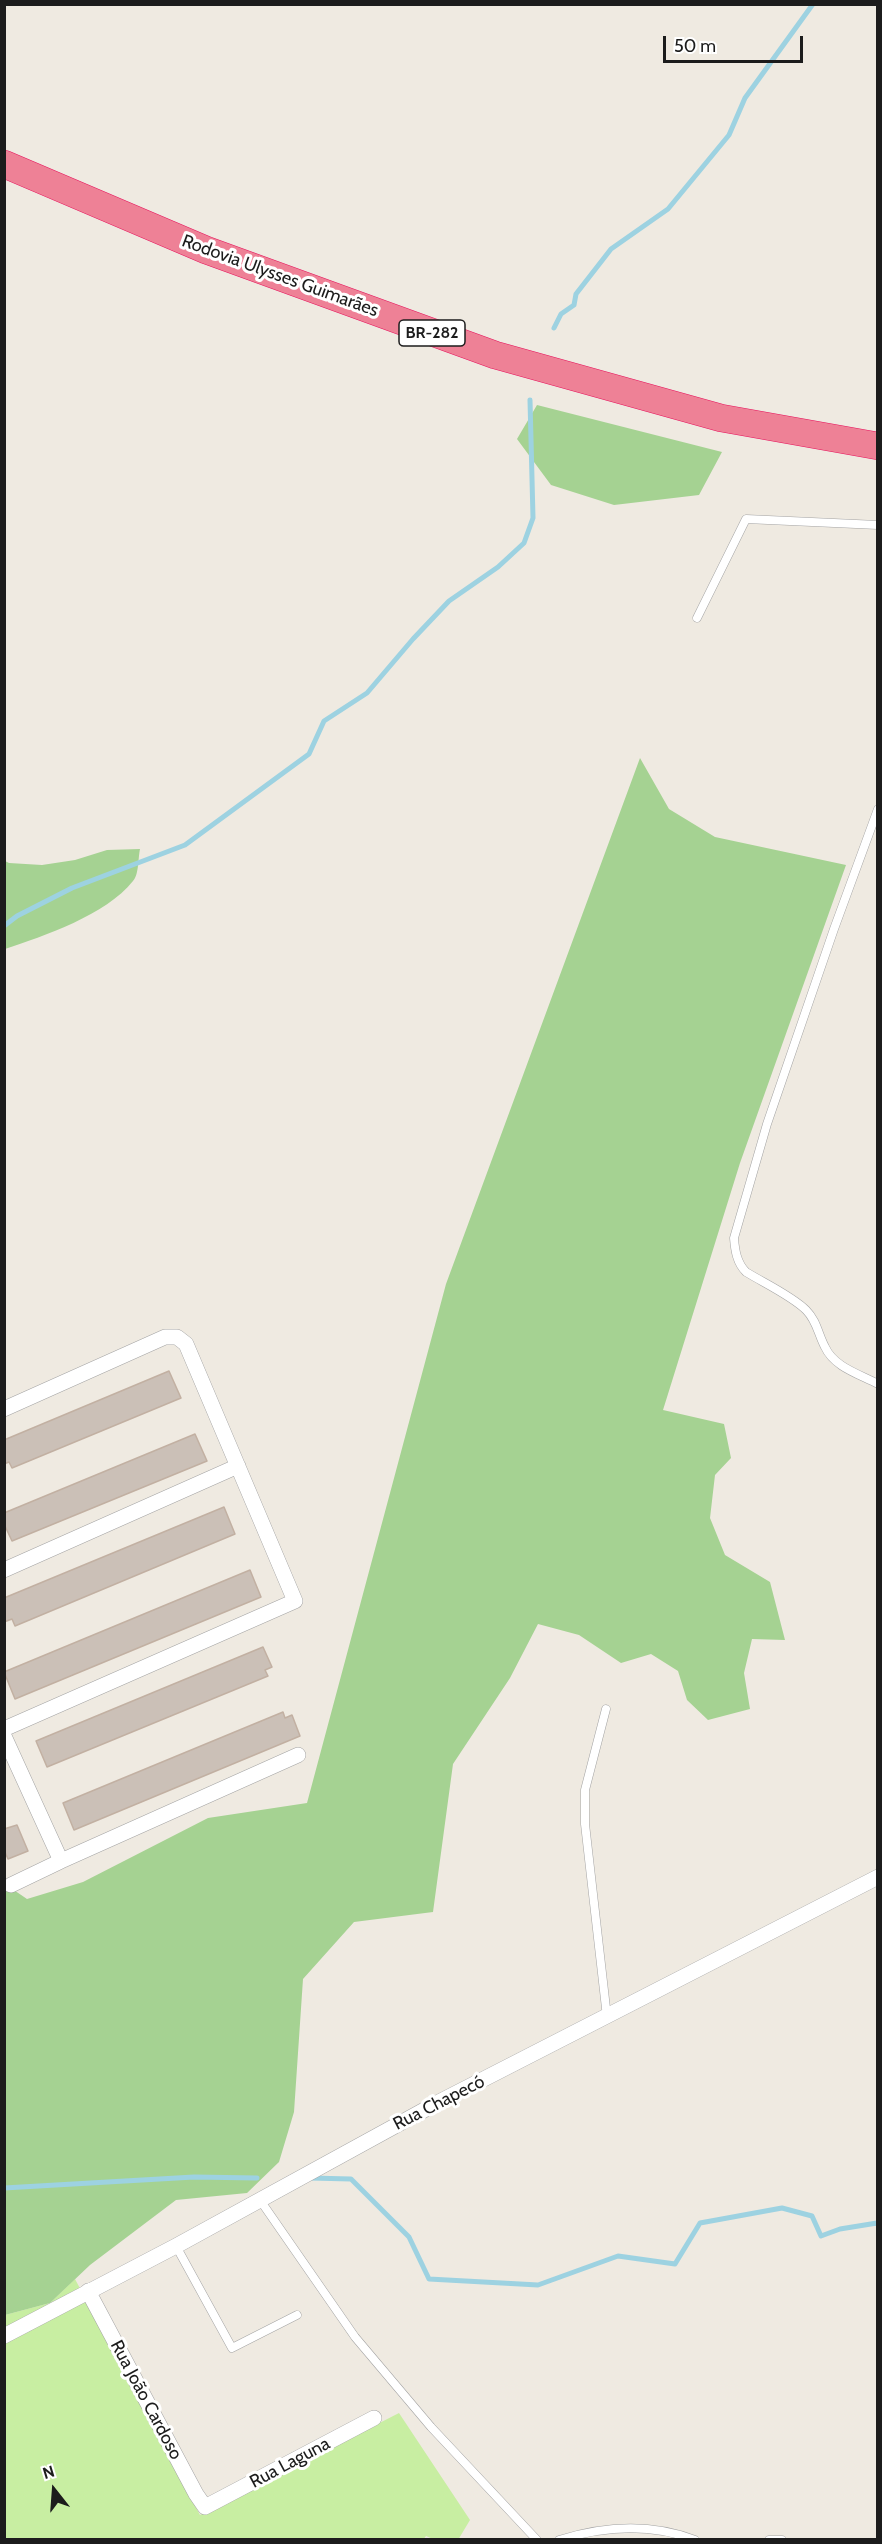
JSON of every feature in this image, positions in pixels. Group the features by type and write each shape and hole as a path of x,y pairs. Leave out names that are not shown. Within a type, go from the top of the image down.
{"highway":[{"name":"Rodovia Ulysses Guimarães","path":"4,164 206,250 495,355 721,418 878,446"}],"street":[{"path":"4,1409 165,1336 177,1337 186,1344 295,1601 4,1729"},
{"path":"4,1570 238,1466"},
{"path":"4,1736 61,1861"},
{"path":"11,1885 298,1755"},
{"name":"Rua Chapecó","path":"4,2336 176,2246 437,2103 878,1877"},
{"name":"Rua João Cardoso","path":"88,2291 205,2507"},
{"name":"Rua Laguna","path":"205,2507 374,2418"}],"lane":[{"path":"698,618 746,519 878,525"},
{"path":"878,809 767,1124 734,1238 735,1251 741,1267 804,1308 818,1326 830,1356 838,1364 878,1384"},
{"path":"606,1708 585,1790 585,1824 607,2017"},
{"path":"260,2200 355,2337 431,2427 537,2540"},
{"path":"176,2246 232,2348 297,2315"},
{"path":"559,2540 622,2527 641,2527 682,2535 695,2540"},
{"path":"769,2540 782,2540"}],"green space":[{"path":"537,405 722,452 699,495 614,505 551,485 517,439"},
{"path":"640,758 669,809 715,837 846,865 740,1163 663,1410 724,1424 731,1458 715,1475 710,1518 725,1555 770,1582 785,1640 752,1639 744,1673 750,1709 708,1720 687,1700 678,1671 651,1654 621,1663 579,1635 538,1624 510,1678 453,1764 433,1912 354,1922 303,1979 294,2112 279,2162 247,2193 176,2200 90,2265 50,2303 5,2315 5,1884 27,1899 83,1882 208,1818 307,1803 446,1284"},
{"path":"140,849 135,878 107,904 74,923 5,949 5,861 42,865 75,860 107,850"},
{"path":"75,2279 200,2515 399,2413 470,2520 458,2540 433,2539 426,2536 423,2540 5,2540 5,2315 50,2303"}],"building":[{"path":"169,1371 181,1398 12,1468 9,1462 4,1464 4,1440"},
{"path":"195,1434 207,1461 12,1541 4,1524 4,1513"},
{"path":"224,1507 235,1534 15,1626 12,1619 4,1622 4,1598"},
{"path":"250,1570 261,1597 15,1699 4,1672"},
{"path":"263,1647 272,1667 265,1670 268,1676 47,1767 36,1741"},
{"path":"283,1712 285,1718 292,1715 300,1736 74,1830 63,1803"},
{"path":"17,1825 28,1851 8,1859 4,1850 4,1829"}],"waterway":[{"path":"554,328 561,314 574,305 576,294 611,249 668,209 729,135 745,98 813,4"},
{"path":"4,926 17,916 72,888 185,845 309,754 324,721 367,693 449,601 498,567 524,543 533,518 530,400"},
{"path":"4,2188 194,2177 257,2178"},
{"path":"310,2178 351,2179 409,2237 429,2279 538,2285 618,2256 675,2264 700,2223 782,2208 812,2216 821,2236 840,2229 877,2223 878,2225"}]}
